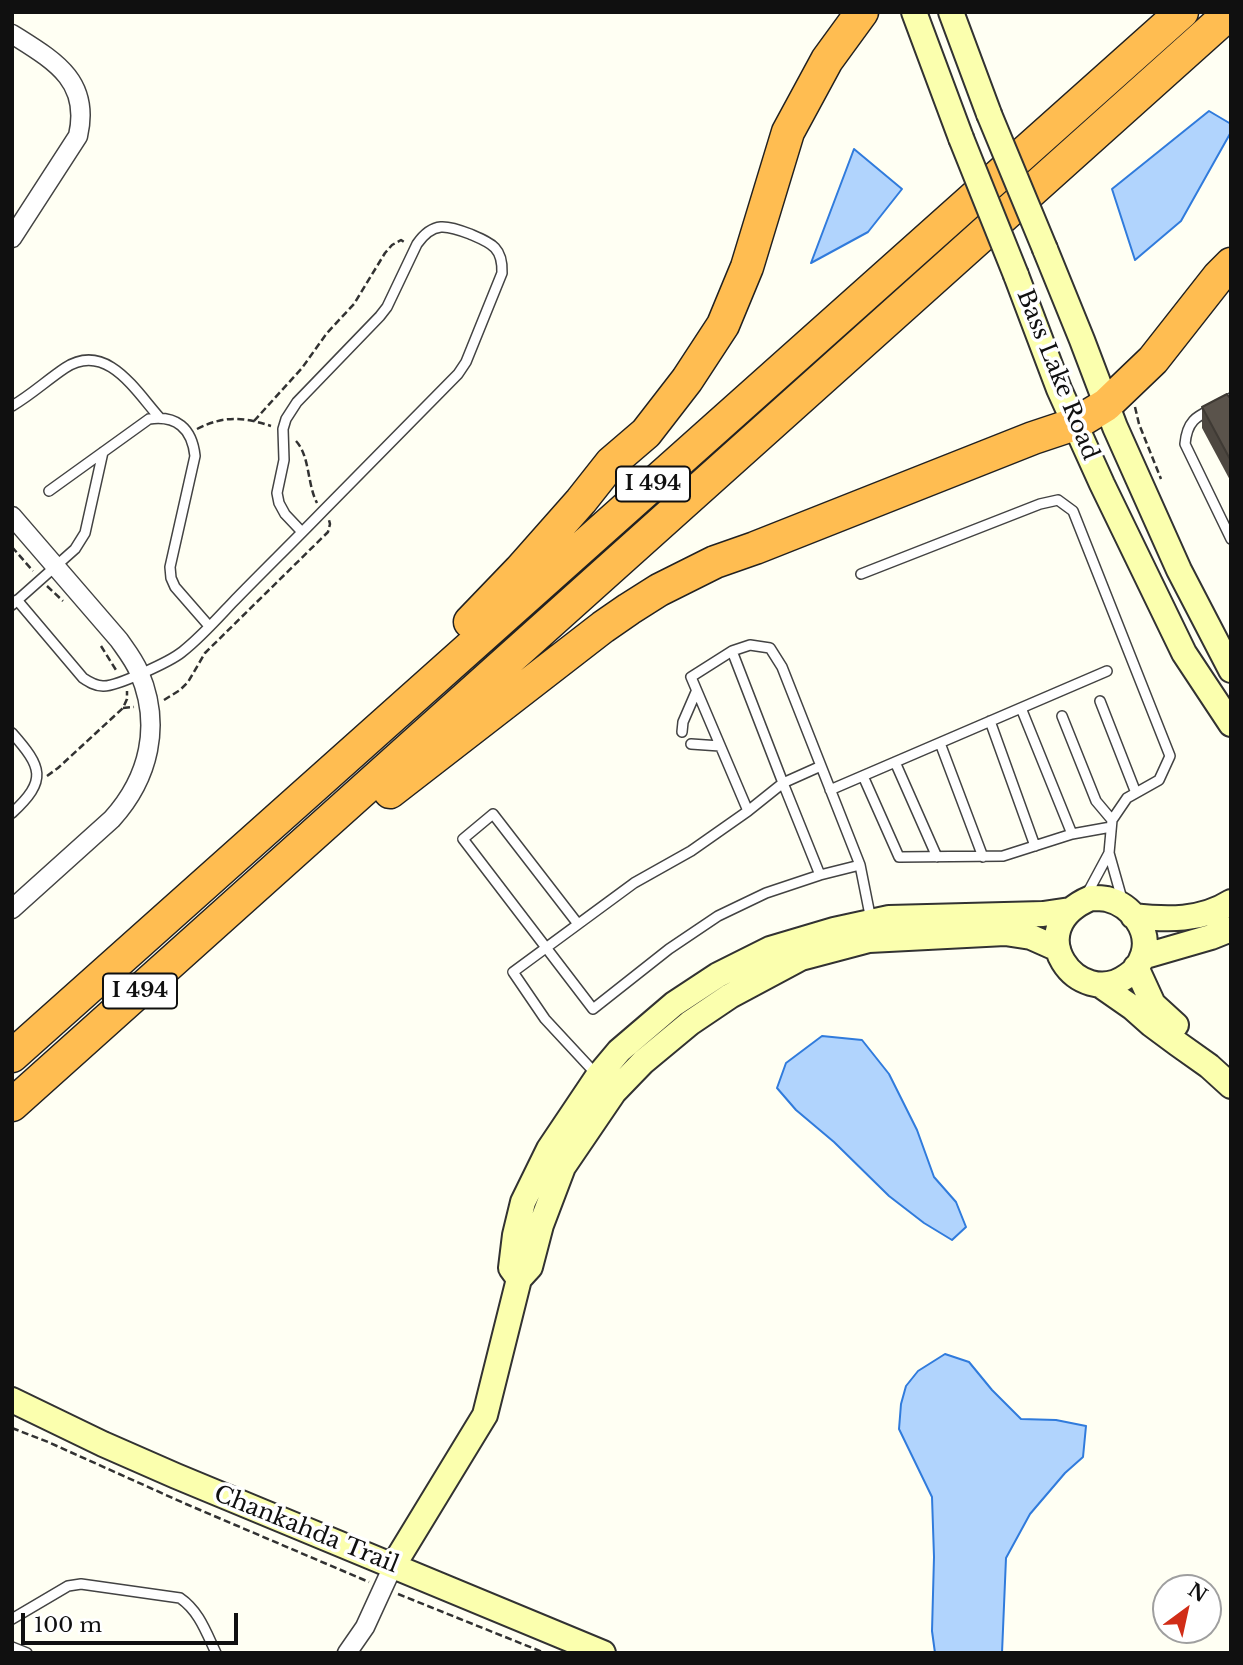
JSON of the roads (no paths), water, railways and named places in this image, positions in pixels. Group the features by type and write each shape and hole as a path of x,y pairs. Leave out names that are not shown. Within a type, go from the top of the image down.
{"highway":[{"path":"252,841 520,570 611,463 646,433 687,380 723,325 747,267 788,132 827,60 862,12"},
{"name":"I 494","path":"12,1056 1182,12"},
{"name":"I 494","path":"12,1105 1231,12"},
{"path":"268,876 325,843 603,627 659,590 715,562 1075,424 1116,395 1153,360 1227,263"}],"street":[{"name":"Bass Lake Road","path":"914,12 1059,389 1184,653 1231,724"},
{"name":"Bass Lake Road","path":"951,12 989,114 1082,340 1116,395 1115,427 1179,570 1231,670"},
{"path":"12,34 52,60 66,76 76,92 81,121 78,136 12,238"},
{"path":"12,516 119,640 133,660 145,687 151,726 146,763 122,808 12,909"},
{"path":"873,930 889,918 1043,914 1077,905 1091,898 1105,898 1120,904 1129,912 1144,933 1145,948 1139,962 1132,973 1121,981 1108,985 1095,984 1081,978 1060,958 1058,928 1065,915 1077,905"},
{"path":"1129,912 1161,919 1182,919 1207,913 1231,902"},
{"path":"1139,962 1231,929"},
{"path":"347,1653 365,1627 388,1577 485,1415 519,1279 511,1268 523,1202 549,1149 606,1084 619,1051 674,1004 718,975 770,949 834,930 1005,933 1031,937 1058,949"},
{"path":"1139,962 1153,1004 1231,1069"},
{"path":"1100,985 1209,1066 1231,1086"},
{"name":"Chankahda Trail","path":"12,1399 388,1577 603,1653"}],"lane":[{"path":"103,452 85,533 75,549 15,602 83,678 103,686 114,685 180,654 209,626 302,532 458,374 466,362 502,273 500,255 489,242 453,227 444,226 429,230 416,247 387,307 297,402 286,419 283,430 284,460 277,493 285,514 302,532"},
{"path":"12,406 75,362 94,360 104,363 123,376 159,417"},
{"path":"1231,398 1192,420 1186,433 1185,444 1231,539"},
{"path":"49,491 149,419 159,417 173,420 188,433 195,456 170,567 171,578 175,587 209,626"},
{"path":"861,574 1040,504 1058,500 1073,511 1170,756 1158,780 1127,798 1112,823 1109,853 1129,912"},
{"path":"748,811 691,677 732,651 750,645 769,648 782,667 860,865 873,930"},
{"path":"732,651 820,875"},
{"path":"830,790 1107,671"},
{"path":"682,732 683,722 696,692"},
{"path":"1100,701 1136,793"},
{"path":"1021,708 1072,834"},
{"path":"1062,716 1096,801 1112,823"},
{"path":"990,721 1035,846"},
{"path":"12,733 34,760 36,771 32,793 12,814"},
{"path":"940,743 983,857"},
{"path":"691,744 720,746"},
{"path":"895,762 937,857"},
{"path":"606,1084 545,1019 513,972 634,883 691,851 783,783 821,766"},
{"path":"863,776 899,857 1003,856 1112,823"},
{"path":"578,925 493,814 463,839 593,1009 669,949 718,916 766,893 860,865"},
{"path":"1077,905 1109,853"},
{"path":"12,1619 68,1586 81,1584 180,1598 190,1604 200,1619 216,1653"},
{"path":"12,1647 27,1653"}],"water":[{"path":"1209,111 1231,124 1231,132 1181,221 1135,260 1112,189"},
{"path":"854,149 902,189 868,232 811,263"},
{"path":"822,1036 862,1040 889,1074 917,1130 934,1177 956,1202 966,1227 952,1240 889,1196 834,1142 796,1110 777,1088 786,1063"},
{"path":"945,1354 969,1362 1021,1419 1056,1420 1086,1426 1083,1457 1065,1473 1030,1514 1006,1558 1002,1653 935,1653 932,1631 932,1497 899,1429 906,1386 918,1371"}]}
